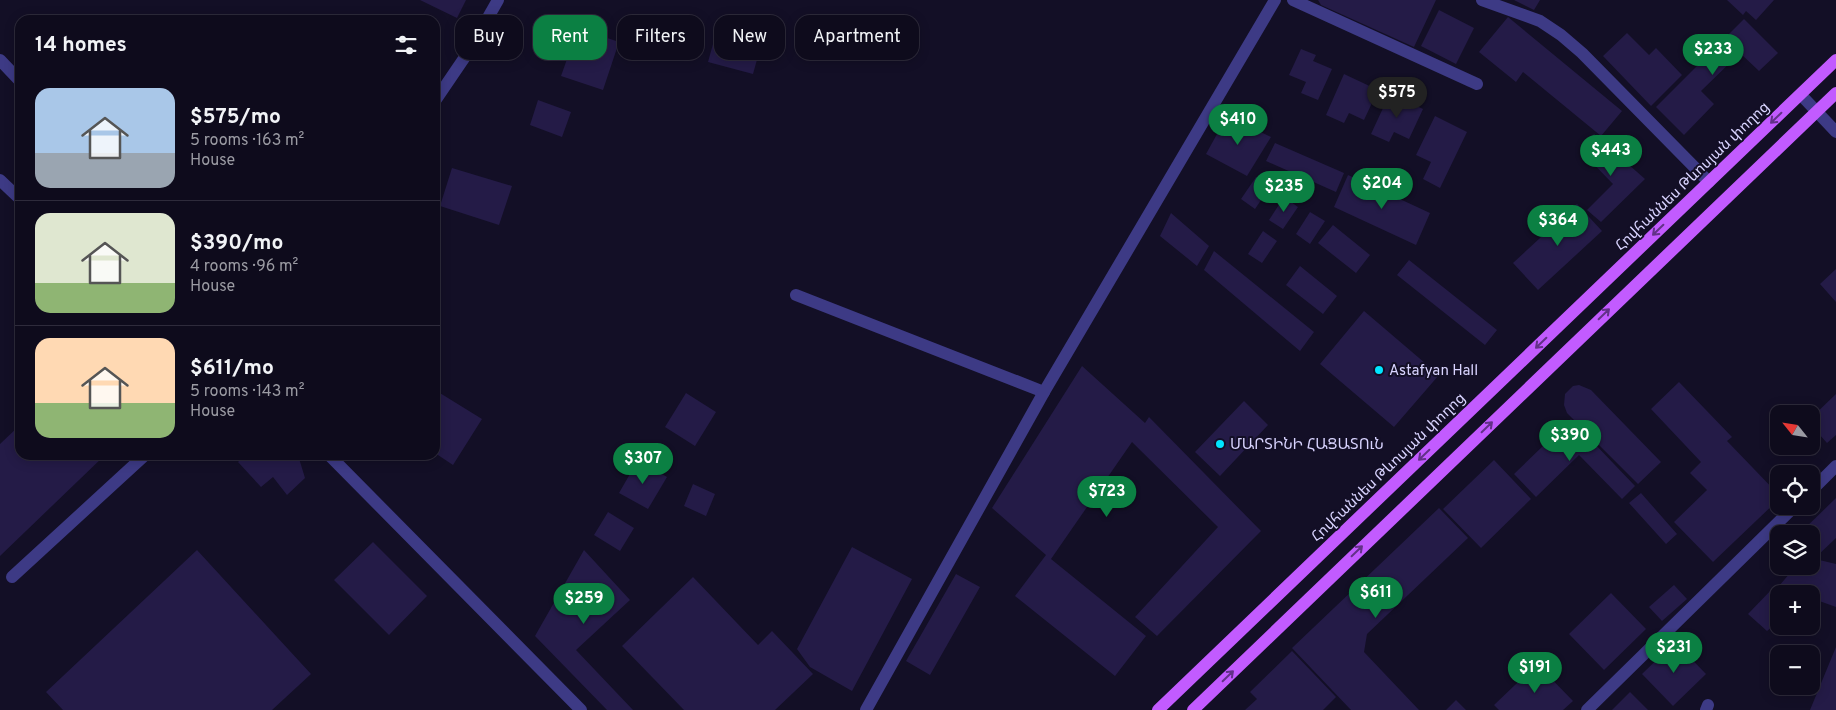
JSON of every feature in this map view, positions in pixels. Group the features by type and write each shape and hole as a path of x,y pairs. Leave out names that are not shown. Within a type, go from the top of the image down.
{"main road":[{"name":"Հովհաննես Թևոսյան փողոց","path":"1158,710 1836,60"},
{"path":"1193,710 1836,93"}],"street":[{"path":"440,94 469,51 498,0"},
{"path":"866,710 1044,392 1275,0"},
{"path":"1293,0 1478,84"},
{"path":"1482,0 1540,21 1562,35 1709,182"},
{"path":"0,60 15,76"},
{"path":"1801,95 1836,132"},
{"path":"0,180 15,194"},
{"path":"796,295 1044,392"},
{"path":"12,577 140,460"},
{"path":"334,460 581,710"},
{"path":"1820,482 1836,466"},
{"path":"1587,710 1786,515"}],"building":[{"path":"420,0 466,0 458,15 455,15 455,17"},
{"path":"1318,0 1436,0 1414,47 1321,5"},
{"path":"1514,0 1540,0 1534,10"},
{"path":"1727,0 1774,0 1756,20 1746,11 1743,15"},
{"path":"1439,10 1474,28 1456,64 1421,46"},
{"path":"1508,17 1622,111 1601,136 1523,72 1516,82 1479,52"},
{"path":"1744,19 1778,53 1759,71 1740,53 1701,91 1714,104 1684,135 1656,107"},
{"path":"1627,33 1649,55 1656,48 1682,75 1651,106 1603,56"},
{"path":"607,38 617,41 617,48 603,90 561,76 567,60 607,60"},
{"path":"714,40 714,60 757,60 753,74 708,62"},
{"path":"1301,49 1316,55 1313,61 1332,69 1318,100 1301,93 1306,82 1289,75"},
{"path":"1344,74 1378,90 1364,120 1349,113 1344,123 1326,115"},
{"path":"1390,93 1423,109 1409,139 1394,132 1389,142 1371,134"},
{"path":"538,100 571,112 562,137 530,125"},
{"path":"1227,116 1271,137 1247,176 1206,154"},
{"path":"1435,116 1467,132 1440,188 1423,179 1431,162 1416,155"},
{"path":"1594,134 1645,179 1601,222 1587,210 1613,184 1581,151"},
{"path":"1275,143 1344,173 1336,192 1266,161"},
{"path":"452,168 512,186 499,225 440,206"},
{"path":"1348,175 1430,213 1416,245 1334,207"},
{"path":"1256,177 1270,187 1255,209 1241,199"},
{"path":"1284,197 1298,207 1283,229 1269,220"},
{"path":"1577,204 1602,231 1538,290 1513,263"},
{"path":"1310,212 1325,221 1310,244 1296,234"},
{"path":"1171,213 1209,246 1197,266 1160,236"},
{"path":"1333,225 1370,255 1356,273 1318,243"},
{"path":"1263,231 1277,241 1262,263 1248,254"},
{"path":"1214,251 1314,332 1300,351 1204,270"},
{"path":"1409,260 1497,330 1485,345 1397,275"},
{"path":"1300,266 1337,296 1323,314 1286,285"},
{"path":"1836,269 1836,302 1820,284"},
{"name":"Astafyan Hall","path":"1364,311 1439,375 1394,427 1320,364"},
{"path":"1082,366 1145,423 1149,417 1261,531 1157,636 1135,617 1218,527 1132,442 1051,559 1146,636 1115,676 1015,596 1046,555 992,508"},
{"path":"1679,382 1732,437 1727,441 1770,486 1770,508 1713,562 1674,522 1707,490 1690,473 1701,462 1651,409"},
{"path":"1579,385 1591,390 1661,462 1638,484 1567,413 1564,405 1565,394 1573,386"},
{"path":"440,393 482,419 453,465 440,456"},
{"path":"686,393 716,412 695,446 665,427"},
{"path":"1836,394 1836,435 1827,443 1820,435 1820,409"},
{"path":"1244,401 1268,425 1220,476 1195,452"},
{"path":"1571,419 1635,486 1622,499 1579,455 1536,497 1514,474"},
{"path":"15,430 15,460 100,460 0,556 0,444"},
{"path":"240,460 300,460 305,478 287,495 273,477 261,487 238,462"},
{"path":"638,460 667,477 648,509 619,493"},
{"path":"1494,460 1531,499 1481,548 1443,509"},
{"path":"693,484 715,494 706,516 684,506"},
{"path":"1641,493 1677,534 1666,544 1629,503"},
{"path":"1836,498 1836,538 1820,553 1820,525 1808,525"},
{"path":"1439,508 1468,538 1367,634 1364,652 1419,710 1351,710 1292,648"},
{"path":"608,512 634,528 620,551 594,535"},
{"path":"373,542 427,596 389,635 334,580"},
{"path":"852,547 912,579 852,691 810,667 797,649"},
{"path":"197,550 311,674 272,710 63,710 46,692"},
{"path":"584,550 630,600 576,650 633,710 607,710 535,636"},
{"path":"1820,560 1836,564 1836,607 1820,601 1820,585 1780,585 1788,575 1820,575"},
{"path":"956,574 980,587 930,675 906,661"},
{"path":"693,577 758,645 772,631 813,674 775,710 684,710 622,646"},
{"path":"1674,585 1687,599 1662,621 1649,607"},
{"path":"1770,591 1770,628 1767,631 1748,614"},
{"path":"1611,593 1646,629 1604,670 1569,634"},
{"path":"1675,642 1706,674 1673,706 1642,674"},
{"path":"1836,647 1836,710 1810,710 1816,695 1820,695 1820,686"},
{"path":"1292,651 1336,697 1323,710 1245,710 1257,699 1250,692"},
{"path":"1537,664 1573,701 1563,710 1499,710 1494,705"},
{"path":"1630,692 1648,710 1612,710"},
{"path":"1456,700 1466,710 1446,710"}],"place":[{"name":"Astafyan Hall","path":"1379,370"},
{"name":"ՄԱՐՏԻՆԻ ՀԱՑԱՏՈւՆ","path":"1220,444"}]}
